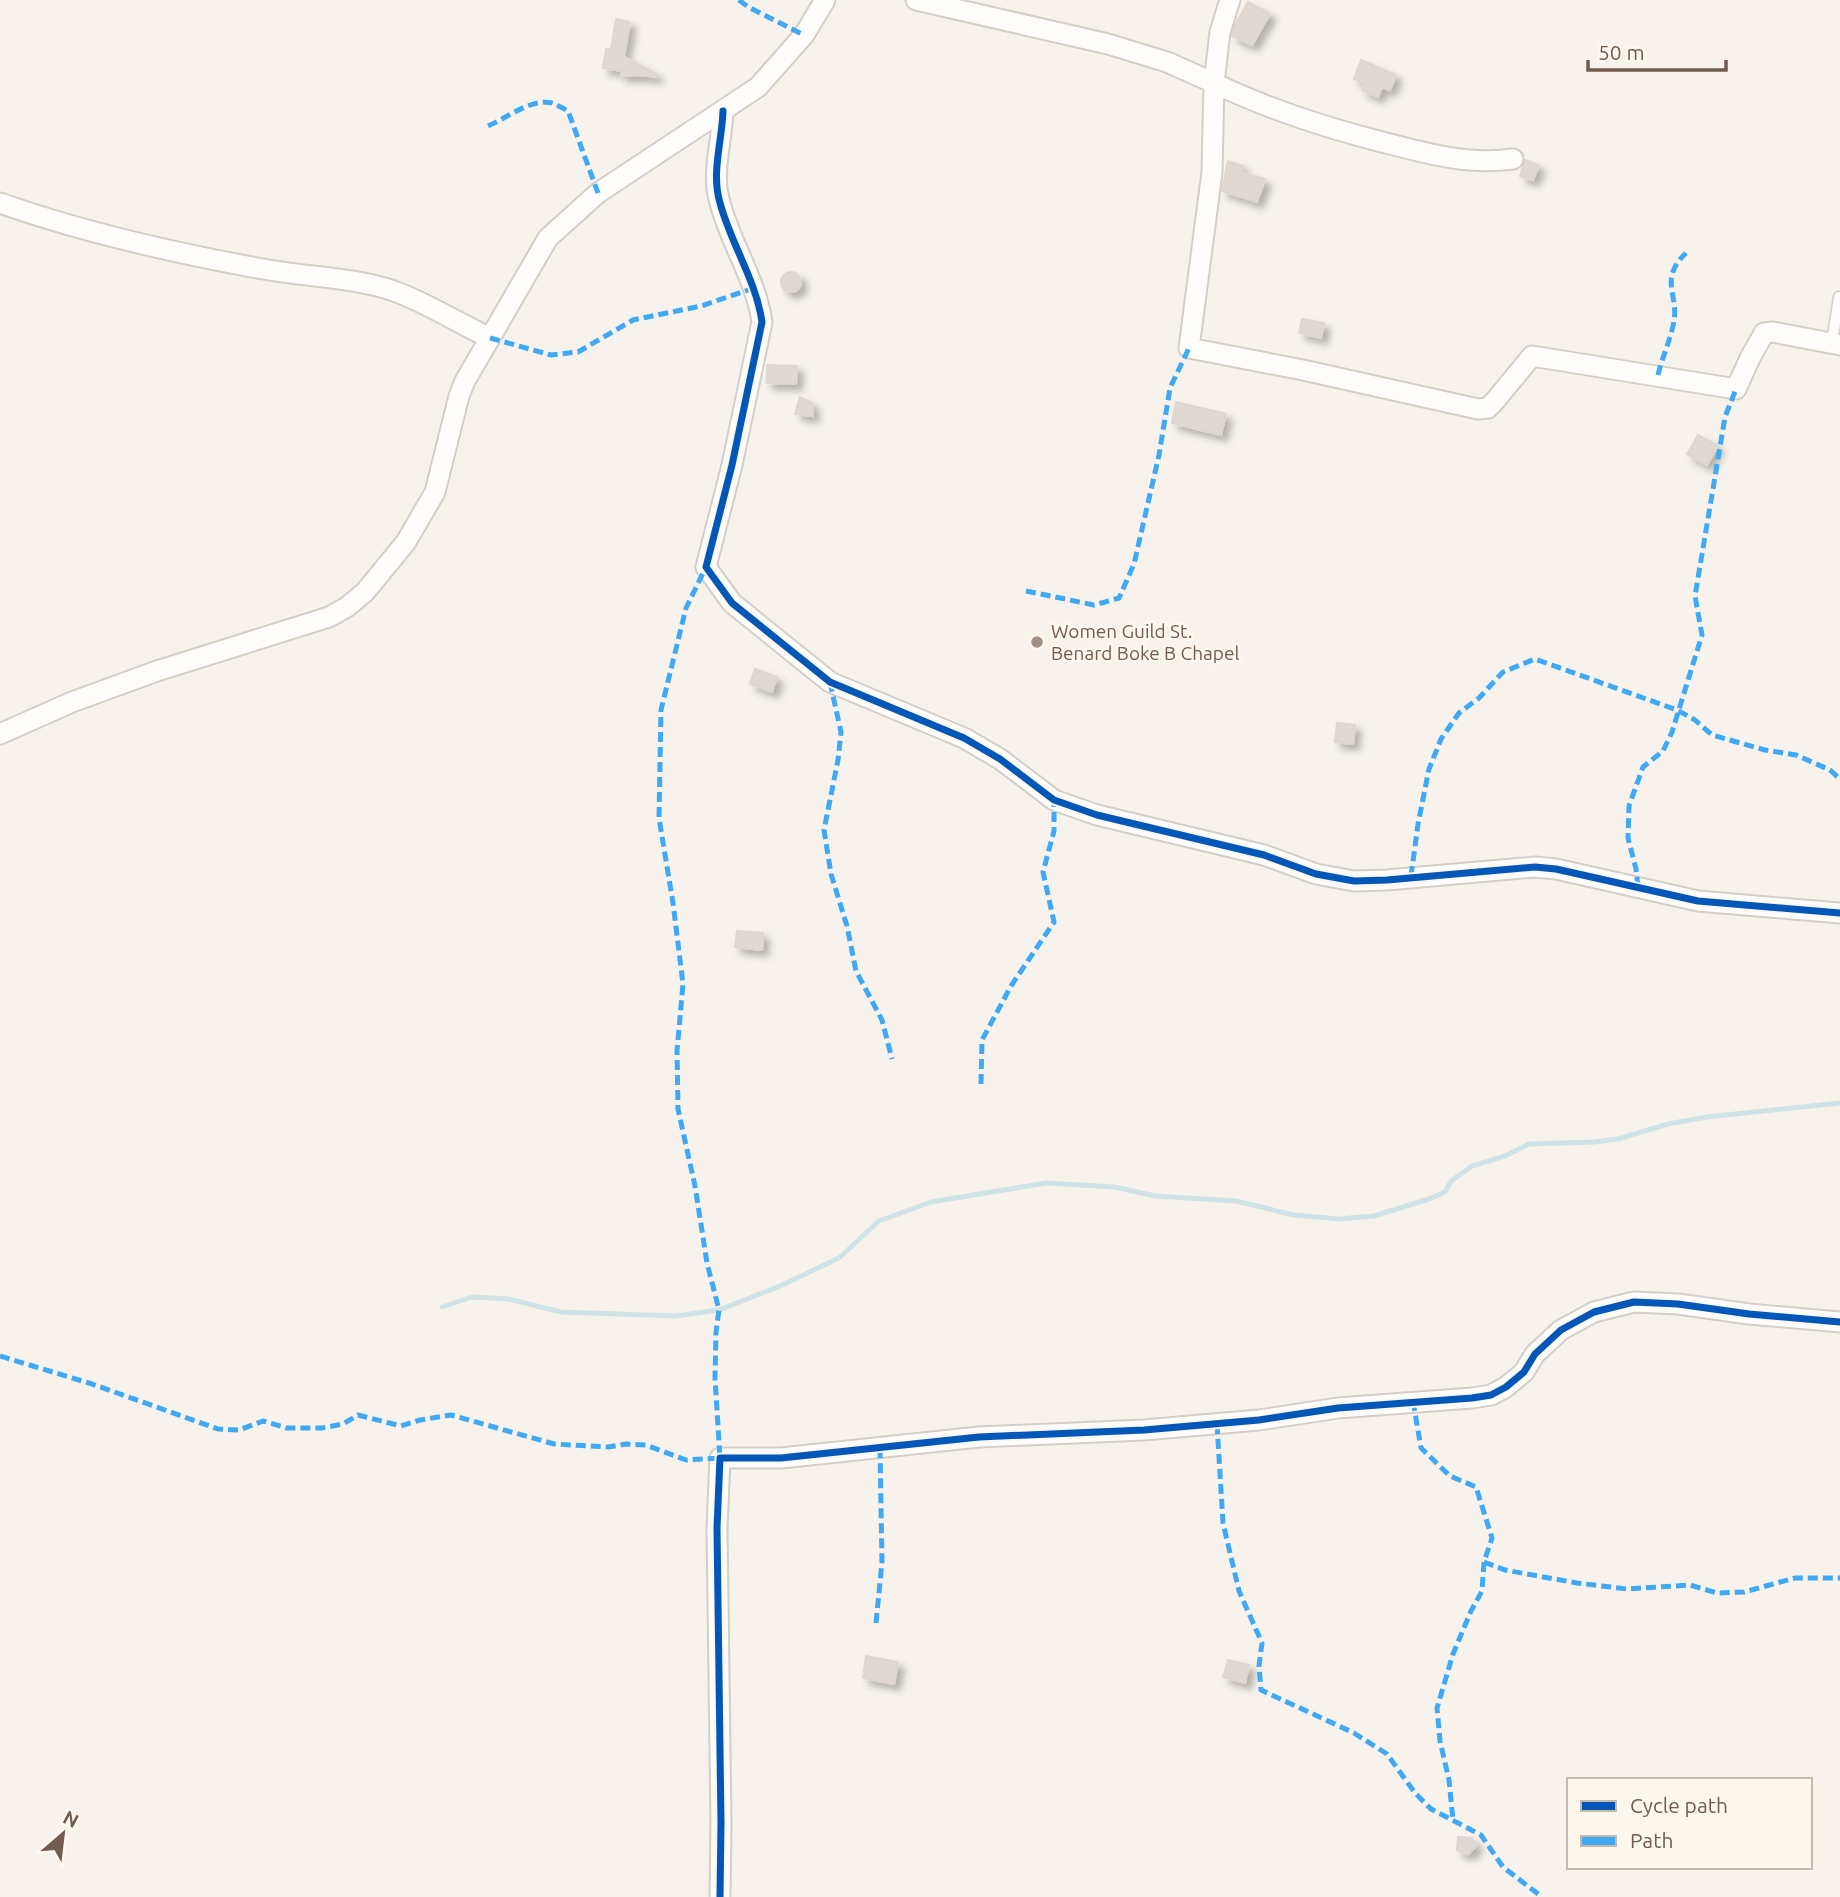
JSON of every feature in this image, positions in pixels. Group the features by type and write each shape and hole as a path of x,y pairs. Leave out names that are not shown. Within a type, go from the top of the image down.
{"street":[{"path":"0,734 72,702 156,671 330,617 365,592 406,542 435,492 459,396 489,338 548,238 598,193 758,87 789,55 824,0"},
{"path":"916,0 1108,44 1167,62 1297,119 1347,135 1468,160 1493,162 1513,159"},
{"path":"1230,0 1220,32 1214,83 1212,172 1189,348 1478,409 1488,408 1532,356 1658,374 1736,389 1764,333 1773,331 1836,344"},
{"path":"723,111 716,167 719,202 759,301 762,321 738,438 706,567 732,604 830,682 964,738 1000,759 1054,800 1139,827 1264,855 1316,874 1354,881 1387,880 1535,867 1556,869 1698,901 1840,913"},
{"path":"0,203 54,222 229,263 298,276 349,280 394,291 489,338"},
{"path":"720,1897 722,1823 717,1528 720,1458 782,1458 979,1437 1169,1428 1259,1420 1338,1408 1491,1395 1524,1372 1535,1354 1561,1330 1594,1312 1634,1302 1678,1304 1840,1322"}],"lane":[{"path":"1836,344 1839,297"}],"building":[{"path":"1248,2 1270,14 1252,45 1232,36"},
{"path":"616,19 630,22 624,57 657,74 656,77 621,76 622,71 603,68 606,49 611,50"},
{"path":"1361,60 1396,75 1390,90 1382,87 1378,97 1362,90 1365,83 1354,79"},
{"path":"1525,160 1539,165 1533,180 1520,176"},
{"path":"1228,161 1243,166 1241,172 1265,179 1257,202 1222,191"},
{"path":"791,272 798,275 801,282 798,289 791,292 784,289 781,282 784,275"},
{"path":"1302,319 1324,323 1321,338 1299,333"},
{"path":"767,365 797,366 796,384 767,383"},
{"path":"800,397 812,403 813,416 795,414"},
{"path":"1176,402 1226,414 1221,435 1172,423"},
{"path":"1698,435 1718,446 1707,465 1687,454"},
{"path":"755,669 777,677 772,692 750,684"},
{"path":"1337,723 1355,725 1353,744 1335,742"},
{"path":"737,931 763,933 762,950 735,947"},
{"path":"866,1656 898,1662 894,1684 863,1678"},
{"path":"1228,1660 1249,1665 1245,1683 1223,1677"},
{"path":"1458,1837 1472,1838 1476,1846 1468,1854 1457,1850"}],"waterway":[{"path":"442,1307 472,1297 508,1299 561,1312 676,1316 719,1310 780,1286 839,1258 879,1221 931,1202 1046,1183 1114,1187 1155,1196 1236,1201 1294,1215 1339,1219 1374,1216 1445,1192 1451,1181 1472,1166 1505,1156 1529,1144 1618,1139 1668,1124 1707,1117 1840,1103"}],"marked path":[{"path":"739,0 804,35"},
{"path":"488,126 536,103 552,103 568,111 598,193"},
{"path":"1658,375 1675,315 1671,280 1677,263 1686,253"},
{"path":"490,338 551,355 578,352 633,320 701,306 754,288"},
{"path":"1026,591 1094,605 1119,598 1134,564 1159,455 1170,388 1189,348"},
{"path":"1638,887 1628,838 1629,806 1643,767 1663,751 1672,732 1702,635 1695,596 1725,417 1736,389"},
{"path":"0,1356 92,1384 218,1429 239,1430 263,1421 287,1428 322,1428 343,1424 358,1415 401,1426 451,1415 554,1444 608,1447 646,1445 686,1460 720,1458 715,1378 719,1310 707,1263 695,1186 678,1109 677,1051 683,984 659,818 661,710 686,608 706,567"},
{"path":"1411,876 1429,769 1441,739 1459,713 1479,698 1503,672 1535,659 1677,710 1695,720 1712,735 1765,750 1796,755 1830,770 1840,779"},
{"path":"830,682 841,732 824,830 831,874 847,926 856,971 882,1020 892,1059"},
{"path":"981,1084 982,1040 1011,986 1054,922 1043,872 1054,831 1054,800"},
{"path":"1413,1401 1421,1448 1450,1476 1476,1487 1492,1538 1484,1562 1482,1591 1453,1654 1437,1708 1453,1820"},
{"path":"1217,1424 1223,1523 1239,1591 1262,1643 1259,1666 1261,1690 1354,1733 1387,1754 1415,1793 1431,1809 1481,1835 1503,1867 1542,1897"},
{"path":"876,1623 882,1562 880,1449"},
{"path":"1484,1562 1505,1570 1627,1589 1690,1585 1717,1593 1744,1592 1795,1578 1840,1578"}],"cycle path":[{"path":"723,111 717,169 720,203 754,291 762,322 732,465 706,567 732,603 830,682 964,738 1000,759 1054,800 1097,815 1264,855 1316,874 1354,881 1387,880 1535,867 1556,869 1698,901 1840,913"},
{"path":"720,1897 717,1528 720,1458 781,1458 979,1437 1144,1430 1259,1420 1338,1408 1491,1395 1524,1372 1535,1354 1561,1330 1594,1312 1634,1302 1678,1304 1840,1322"}],"place":[{"name":"Women Guild St. Benard Boke B Chapel","path":"1037,642"}]}
